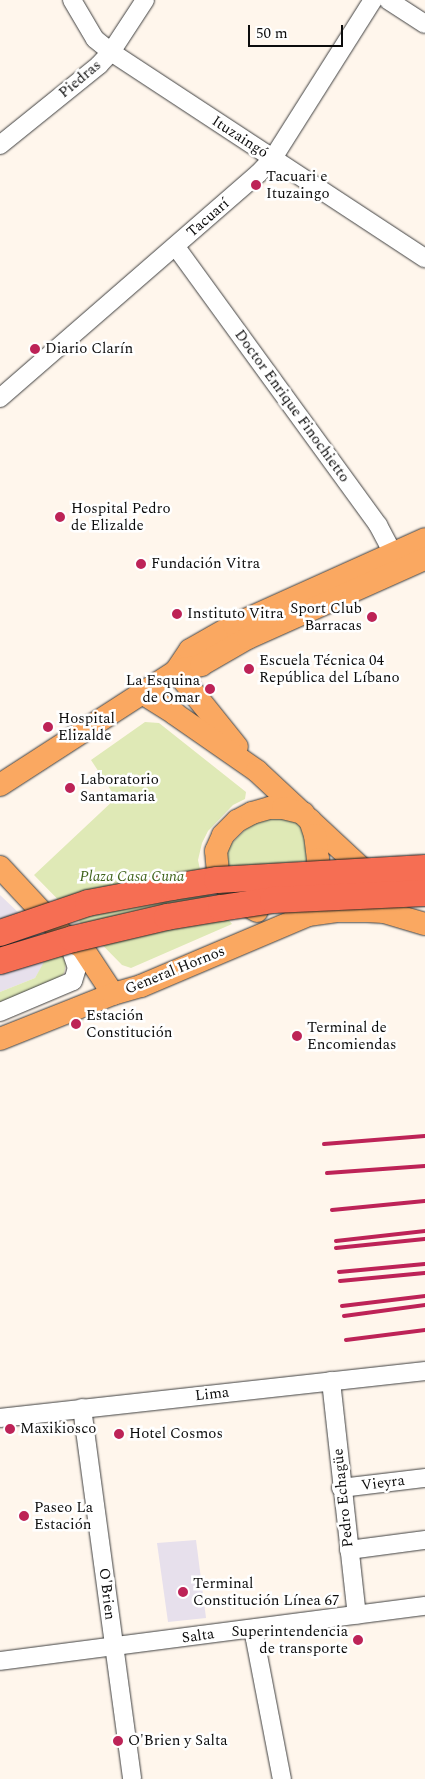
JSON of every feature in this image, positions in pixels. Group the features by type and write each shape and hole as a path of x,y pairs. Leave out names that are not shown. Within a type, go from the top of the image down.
{"highway":[{"path":"0,933 88,903 217,880 425,868"},
{"path":"0,961 73,939 167,917 203,911 273,900 425,893"}],"main road":[{"path":"0,785 176,671 201,665 248,638 397,561 425,538"},
{"path":"397,561 425,559"},
{"path":"176,671 257,771"},
{"path":"142,693 176,714 257,771 360,867"},
{"path":"270,808 283,808 306,816 315,835 318,870 317,888 302,918 262,913 246,905 228,889 218,873 216,860 223,835 237,821 252,813 270,808"},
{"path":"0,867 68,939 82,947 114,994"},
{"name":"General Hornos","path":"0,1039 114,994 141,986 302,918 352,910 384,912 425,924"}],"street":[{"name":"Ituzaingó","path":"72,0 95,39 111,52 425,258"},
{"name":"Piedras","path":"0,145 99,65 111,52 145,0"},
{"name":"Tacuarí","path":"0,398 246,186 273,158 372,0"},
{"path":"388,0 425,24"},
{"name":"Doctor Enrique Finochietto","path":"176,247 378,525 397,561"},
{"path":"0,1012 74,981 77,968 68,939"},
{"name":"Lima","path":"0,1418 425,1370"},
{"name":"Pedro Echagüe","path":"331,1381 341,1488 357,1615"},
{"name":"O'Brien","path":"82,1408 132,1779"},
{"name":"Vieyra","path":"341,1488 425,1478"},
{"path":"349,1550 425,1540"},
{"name":"Salta","path":"0,1661 425,1606"},
{"path":"253,1629 282,1779"}],"shaded area":[{"path":"0,895 61,953 45,962 35,978 0,992"},
{"name":"Terminal Constitución Línea 67","path":"196,1540 206,1618 168,1622 157,1543"}],"green space":[{"name":"Plaza Casa Cuna","path":"145,722 159,723 246,792 245,799 233,805 208,831 202,843 198,860 204,889 232,924 131,968 122,965 34,875 116,798 91,760"},
{"name":"Plaza Casa Cuna","path":"274,815 300,824 309,850 306,861 231,868 226,863 229,846 254,821"},
{"path":"61,953 66,964 64,973 60,978 0,1005 0,992 35,978 44,962"}],"railway":[{"path":"324,1144 425,1136"},
{"path":"327,1173 425,1166"},
{"path":"332,1210 425,1201"},
{"path":"336,1241 425,1231"},
{"path":"336,1248 425,1239"},
{"path":"339,1272 425,1264"},
{"path":"340,1281 425,1273"},
{"path":"342,1306 425,1296"},
{"path":"344,1316 425,1305"},
{"path":"346,1340 425,1330"}],"place":[{"name":"Tacuari e Ituzaingo","path":"256,185"},
{"name":"Diario Clarín","path":"35,349"},
{"name":"Hospital Pedro de Elizalde","path":"60,517"},
{"name":"Fundación Vitra","path":"141,564"},
{"name":"Instituto Vitra","path":"177,614"},
{"name":"Sport Club Barracas","path":"372,617"},
{"name":"Escuela Técnica 04 República del Líbano","path":"249,669"},
{"name":"La Esquina de Omar","path":"210,689"},
{"name":"Hospital Elizalde","path":"48,727"},
{"name":"Laboratorio Santamaria","path":"70,788"},
{"name":"Estación Constitución","path":"76,1024"},
{"name":"Terminal de Encomiendas","path":"297,1036"},
{"name":"Maxikiosco","path":"10,1429"},
{"name":"Hotel Cosmos","path":"119,1434"},
{"name":"Paseo La Estación","path":"24,1516"},
{"name":"Terminal Constitución Línea 67","path":"183,1592"},
{"name":"Superintendencia de transporte","path":"358,1640"},
{"name":"O'Brien y Salta","path":"118,1741"}]}
